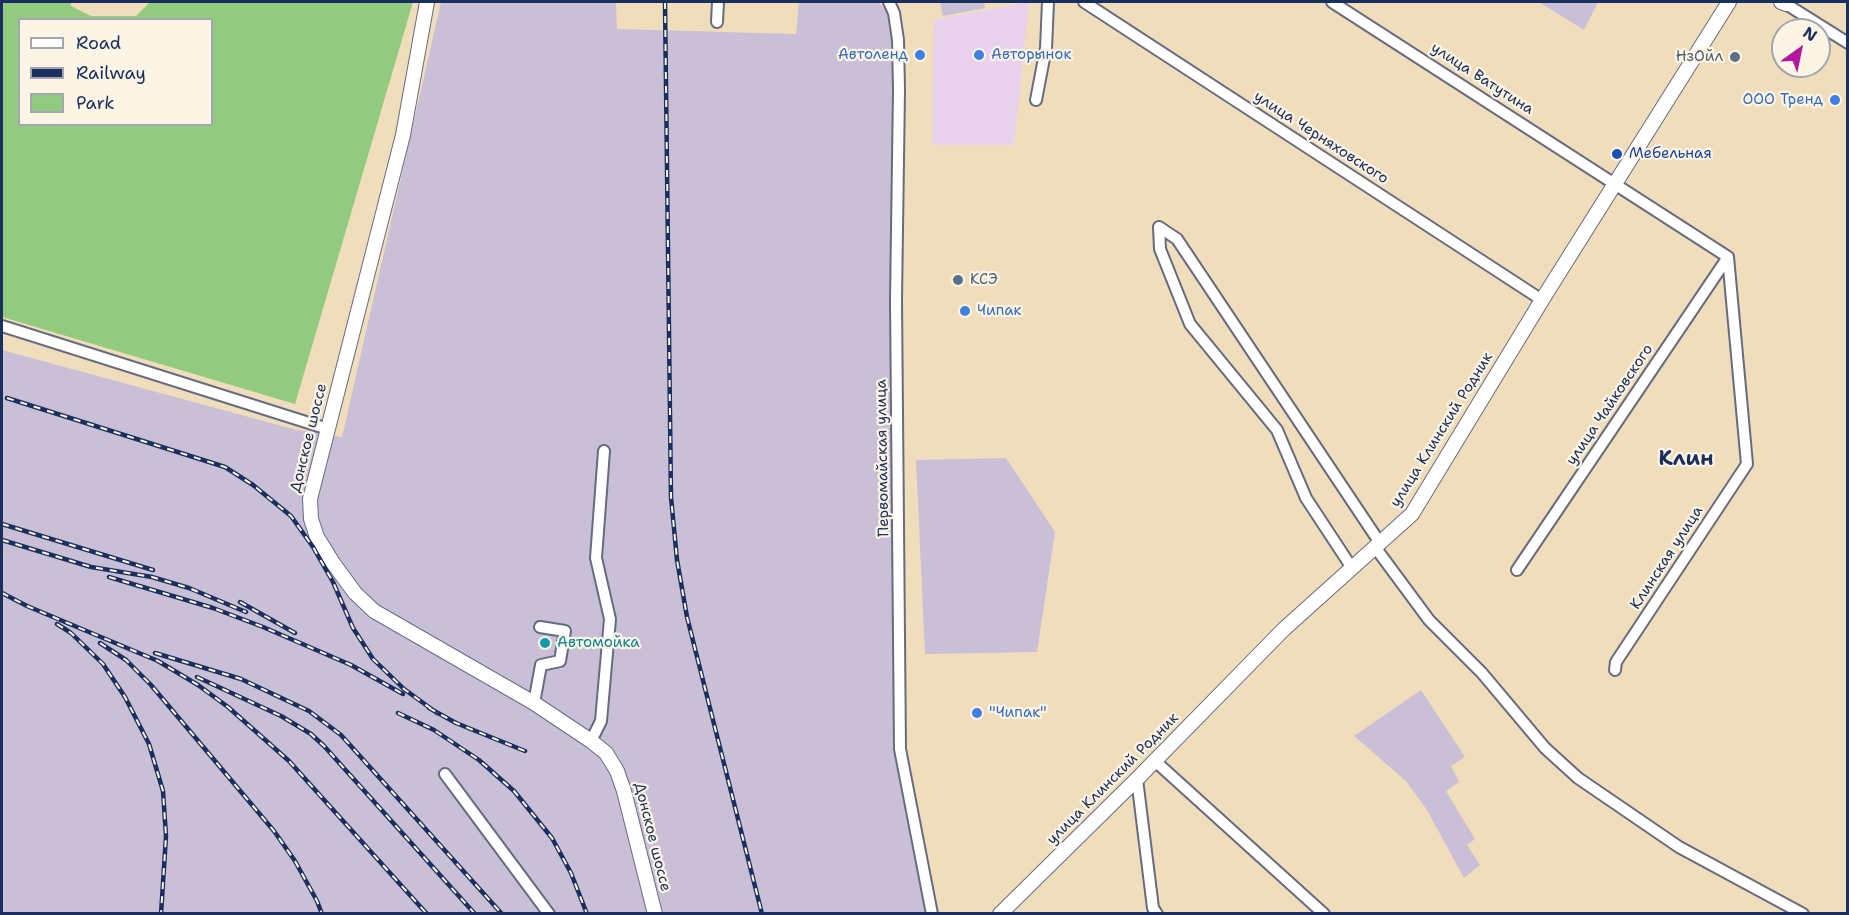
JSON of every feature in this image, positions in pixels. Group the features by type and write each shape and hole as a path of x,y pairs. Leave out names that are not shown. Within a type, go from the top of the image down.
{"main road":[{"name":"Донское шоссе","path":"427,2 403,135 310,499 310,519 317,537 344,578 374,610 534,703 606,753 617,771 624,791 655,914"},
{"name":"улица Клинский Родник","path":"1000,914 1284,629 1412,514 1542,300 1729,2"}],"street":[{"path":"717,22 718,2"},
{"name":"Первомайская улица","path":"889,2 894,13 898,40 896,300 900,749 932,914"},
{"path":"1036,100 1046,48 1048,2"},
{"name":"улица Черняховского","path":"1084,2 1542,300"},
{"name":"улица Ватутина","path":"1332,2 1728,257"},
{"path":"1785,2 1848,43"},
{"path":"1352,568 1306,498 1277,430 1190,324 1160,249 1160,227 1177,239 1377,545 1429,620 1482,673 1545,748 1578,778 1679,846 1803,914"},
{"name":"Клинская улица","path":"1615,670 1616,663 1747,464 1728,257"},
{"name":"улица Чайковского","path":"1517,570 1728,257"},
{"path":"2,326 328,429"},
{"path":"591,741 601,721 610,619 596,558 604,451"},
{"path":"534,703 541,665 560,661 565,631 540,627"},
{"path":"1155,761 1324,914"},
{"path":"445,774 549,914"},
{"path":"1137,779 1154,908 1157,914"}],"shaded area":[{"path":"441,2 616,2 617,29 796,34 799,2 879,2 888,14 892,50 895,746 927,913 2,913 2,350 293,429 342,437"},
{"path":"940,2 984,2 985,8 943,16"},
{"name":"Авторынок","path":"1029,2 1014,145 932,145 934,20"},
{"path":"1539,2 1598,2 1584,30"},
{"path":"1006,458 1055,532 1037,652 925,654 916,460"},
{"path":"1421,690 1465,757 1451,766 1459,782 1446,791 1475,839 1467,845 1480,865 1464,878 1427,810 1406,781 1354,736"}],"green space":[{"path":"2,2 71,2 71,6 91,16 136,16 150,2 413,2 295,404 2,317"}],"railway":[{"path":"665,2 671,497 677,560 687,617 762,914"},
{"path":"7,398 225,467 253,485 291,516 313,547 333,582 353,628 373,659 404,689 437,713"},
{"path":"2,524 153,570"},
{"path":"2,540 91,567 152,577 189,588 246,612"},
{"path":"109,577 213,608 263,627 351,665 403,694"},
{"path":"2,593 27,606 158,661 198,685 228,707 289,761 427,914"},
{"path":"240,602 295,633"},
{"path":"57,624 71,633 103,664 125,697 149,744 163,791 166,836 161,914"},
{"path":"100,643 126,660 151,685 274,831 295,861 322,914"},
{"path":"155,653 241,679 309,711 341,735 502,914"},
{"path":"197,677 281,716 311,734 475,914"},
{"path":"429,708 456,723 525,751"},
{"path":"398,713 434,730 479,760 514,791 552,838 571,873 587,914"}],"place":[{"name":"Автоленд","path":"920,55"},
{"name":"Авторынок","path":"979,55"},
{"name":"НзОйл","path":"1735,57"},
{"name":"ООО Тренд","path":"1835,100"},
{"name":"Мебельная","path":"1617,154"},
{"name":"КСЭ","path":"958,280"},
{"name":"Чипак","path":"965,311"},
{"name":"Автомойка","path":"545,643"},
{"name":"\"Чипак\"","path":"977,713"}],"district":[{"name":"Клин","path":"1686,460"}]}
